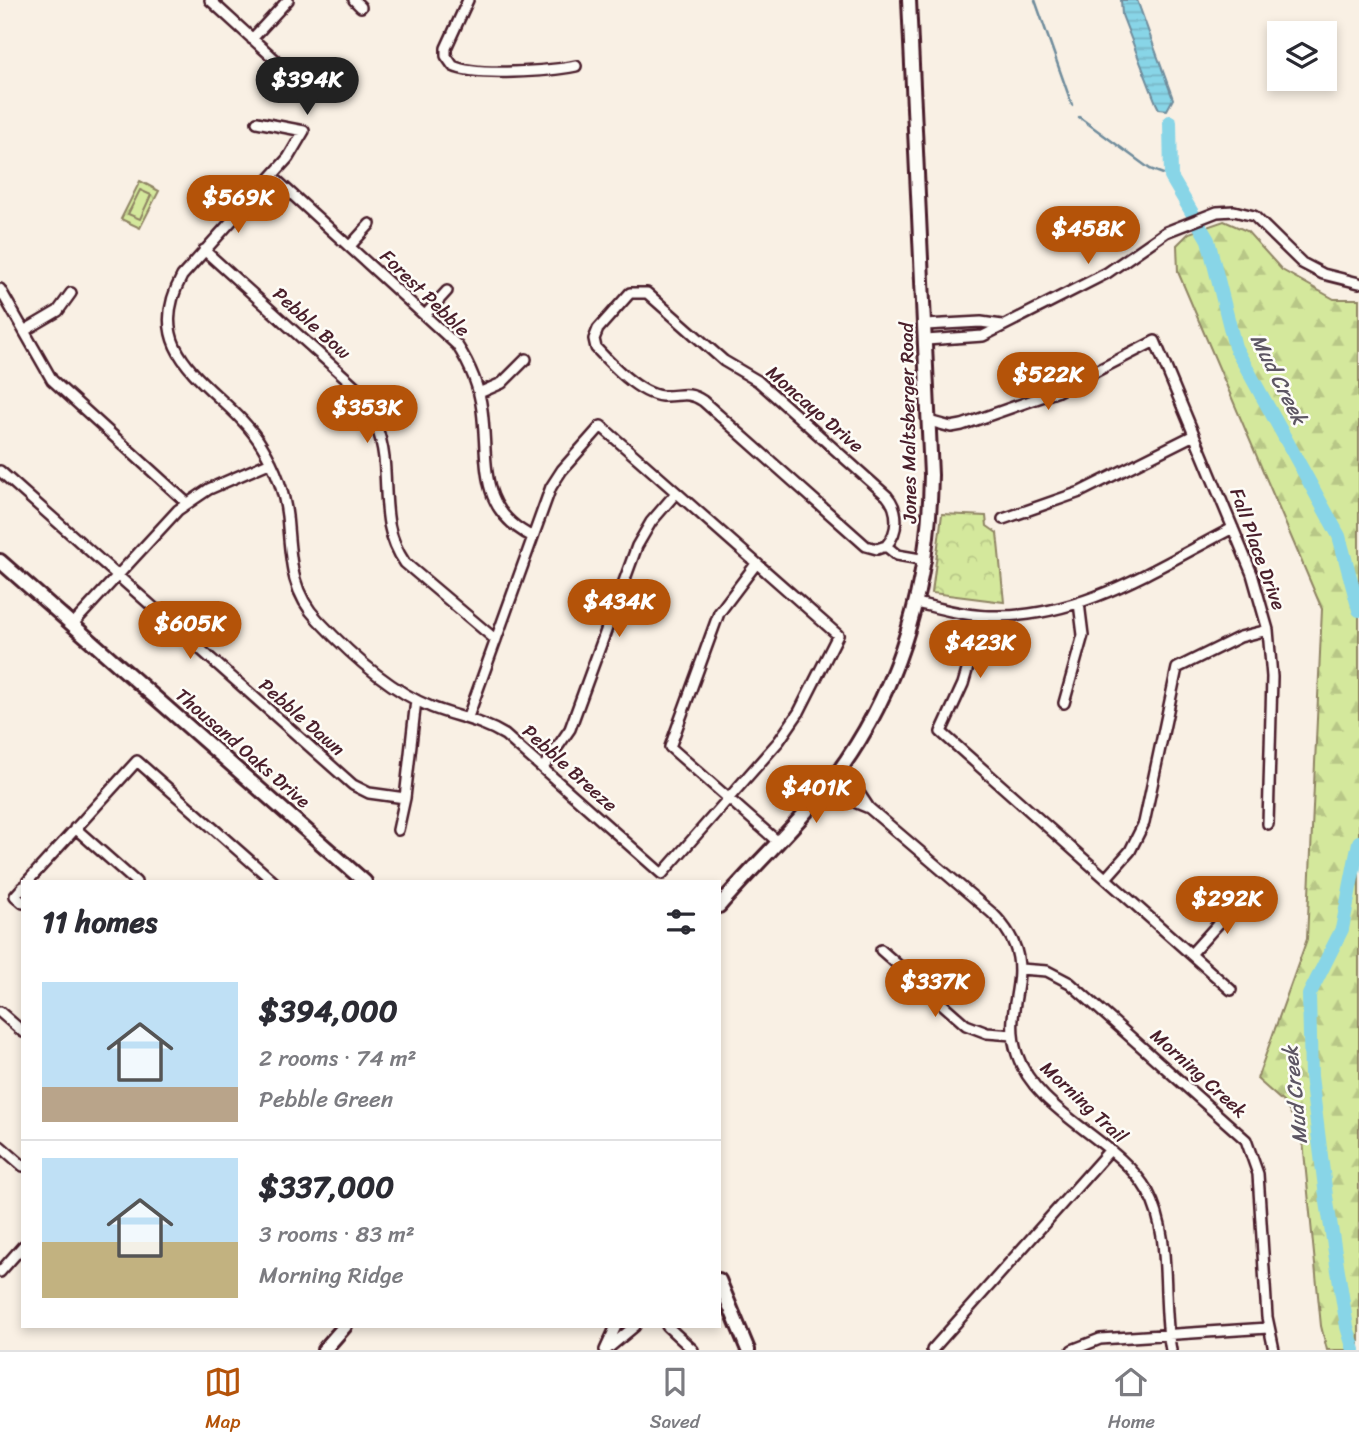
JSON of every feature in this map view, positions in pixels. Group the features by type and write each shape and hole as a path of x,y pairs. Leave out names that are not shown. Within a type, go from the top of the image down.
{"main road":[{"name":"Jones Maltsberger Road","path":"721,904 837,774 885,694 905,645 926,560 931,504 929,421 909,0"},
{"name":"Thousand Oaks Drive","path":"0,561 351,877"},
{"path":"721,1285 748,1350"},
{"path":"324,1350 343,1328"}],"street":[{"path":"210,0 280,64 306,99"},
{"path":"252,39 288,0"},
{"path":"468,0 446,48 446,55 453,66 474,70 534,72 576,66"},
{"path":"204,250 295,149 304,131 257,122"},
{"name":"Forest Pebble","path":"272,176 457,345 471,370 479,393 491,495 510,522 533,537"},
{"path":"926,340 983,336 1107,273 1166,232 1217,212 1234,211 1254,216 1302,263 1323,274 1359,283"},
{"path":"350,246 370,224"},
{"name":"Pebble Breeze","path":"204,250 174,290 170,318 172,342 184,364 251,430 271,462 284,499 293,576 306,606 320,622 384,679 416,700 468,718 505,735 662,874 730,799"},
{"name":"Pebble Bow","path":"204,250 356,387 372,412 380,437 388,526 398,554 405,564 496,640"},
{"path":"0,289 52,380 187,503"},
{"path":"426,314 447,291"},
{"path":"24,331 58,311 71,293"},
{"name":"Moncayo Drive","path":"630,293 647,293 724,361 758,381 887,496 896,507 897,515 891,541 886,546 877,549 866,546 703,401 685,393 661,396 642,389 599,351 594,339 598,329 630,293"},
{"path":"957,323 958,338"},
{"path":"925,325 1002,325"},
{"name":"Fall Place Drive","path":"929,421 951,427 962,425 1030,402 1056,392 1155,341 1261,600 1268,630 1272,677 1268,824"},
{"path":"479,393 502,383 526,359"},
{"path":"468,718 555,480 601,426 838,635 799,712 771,752 730,799"},
{"path":"1003,519 1080,492 1194,435"},
{"path":"72,625 187,503 209,489 271,462"},
{"name":"Pebble Dawn","path":"0,471 352,785 369,793 405,798"},
{"path":"543,768 570,729 637,546 651,522 676,493"},
{"path":"916,603 982,616 1041,613 1079,603 1119,587 1233,527"},
{"path":"886,546 897,555 926,560"},
{"path":"756,564 719,613 670,747 778,842"},
{"path":"1063,703 1083,635 1079,603"},
{"path":"982,616 963,684 941,732 1231,990"},
{"path":"1105,878 1130,851 1144,823 1177,668 1240,637 1268,630"},
{"path":"398,830 405,798 416,700"},
{"path":"29,880 137,761 272,880"},
{"name":"Morning Trail","path":"837,774 859,793 869,808 999,920 1013,942 1020,969 1013,1035 1020,1062 1031,1081 1141,1181 1156,1210 1161,1236 1171,1350"},
{"name":"Morning Trail","path":"828,785 852,801 869,808"},
{"path":"75,828 134,880"},
{"path":"1191,954 1219,923 1232,899"},
{"path":"881,950 966,1025 987,1032 1013,1035"},
{"name":"Morning Creek","path":"1020,969 1047,971 1070,983 1246,1140 1258,1174 1268,1328 1273,1350"},
{"path":"0,1012 21,1030"},
{"path":"0,1146 21,1164"},
{"path":"932,1350 1109,1151"},
{"path":"0,1272 21,1248"},
{"path":"606,1350 615,1328"},
{"path":"606,1350 633,1328"},
{"path":"669,1328 693,1350"},
{"path":"1072,1350 1100,1339 1268,1328"}],"green space":[{"path":"140,181 159,191 140,228 121,219"},
{"path":"140,190 151,195 140,219 128,214"},
{"path":"1224,221 1247,231 1282,270 1334,299 1359,299 1359,1350 1327,1350 1321,1326 1302,1131 1283,1102 1257,1079 1307,939 1322,609 1178,272 1177,245 1189,233"},
{"path":"942,514 986,516 987,526 997,533 1004,602 932,593"}],"water":[{"path":"1121,0 1137,0 1173,99 1167,110 1159,109 1156,103 1122,15"}],"waterway":[{"path":"1035,0 1072,105"},
{"path":"1079,117 1150,169 1171,177"},
{"name":"Mud Creek","path":"1170,122 1171,177 1208,240 1235,347 1339,536 1359,610"},
{"name":"Mud Creek","path":"1354,1350 1347,1327 1326,1196 1311,1076 1309,995 1342,929 1359,842"}]}
